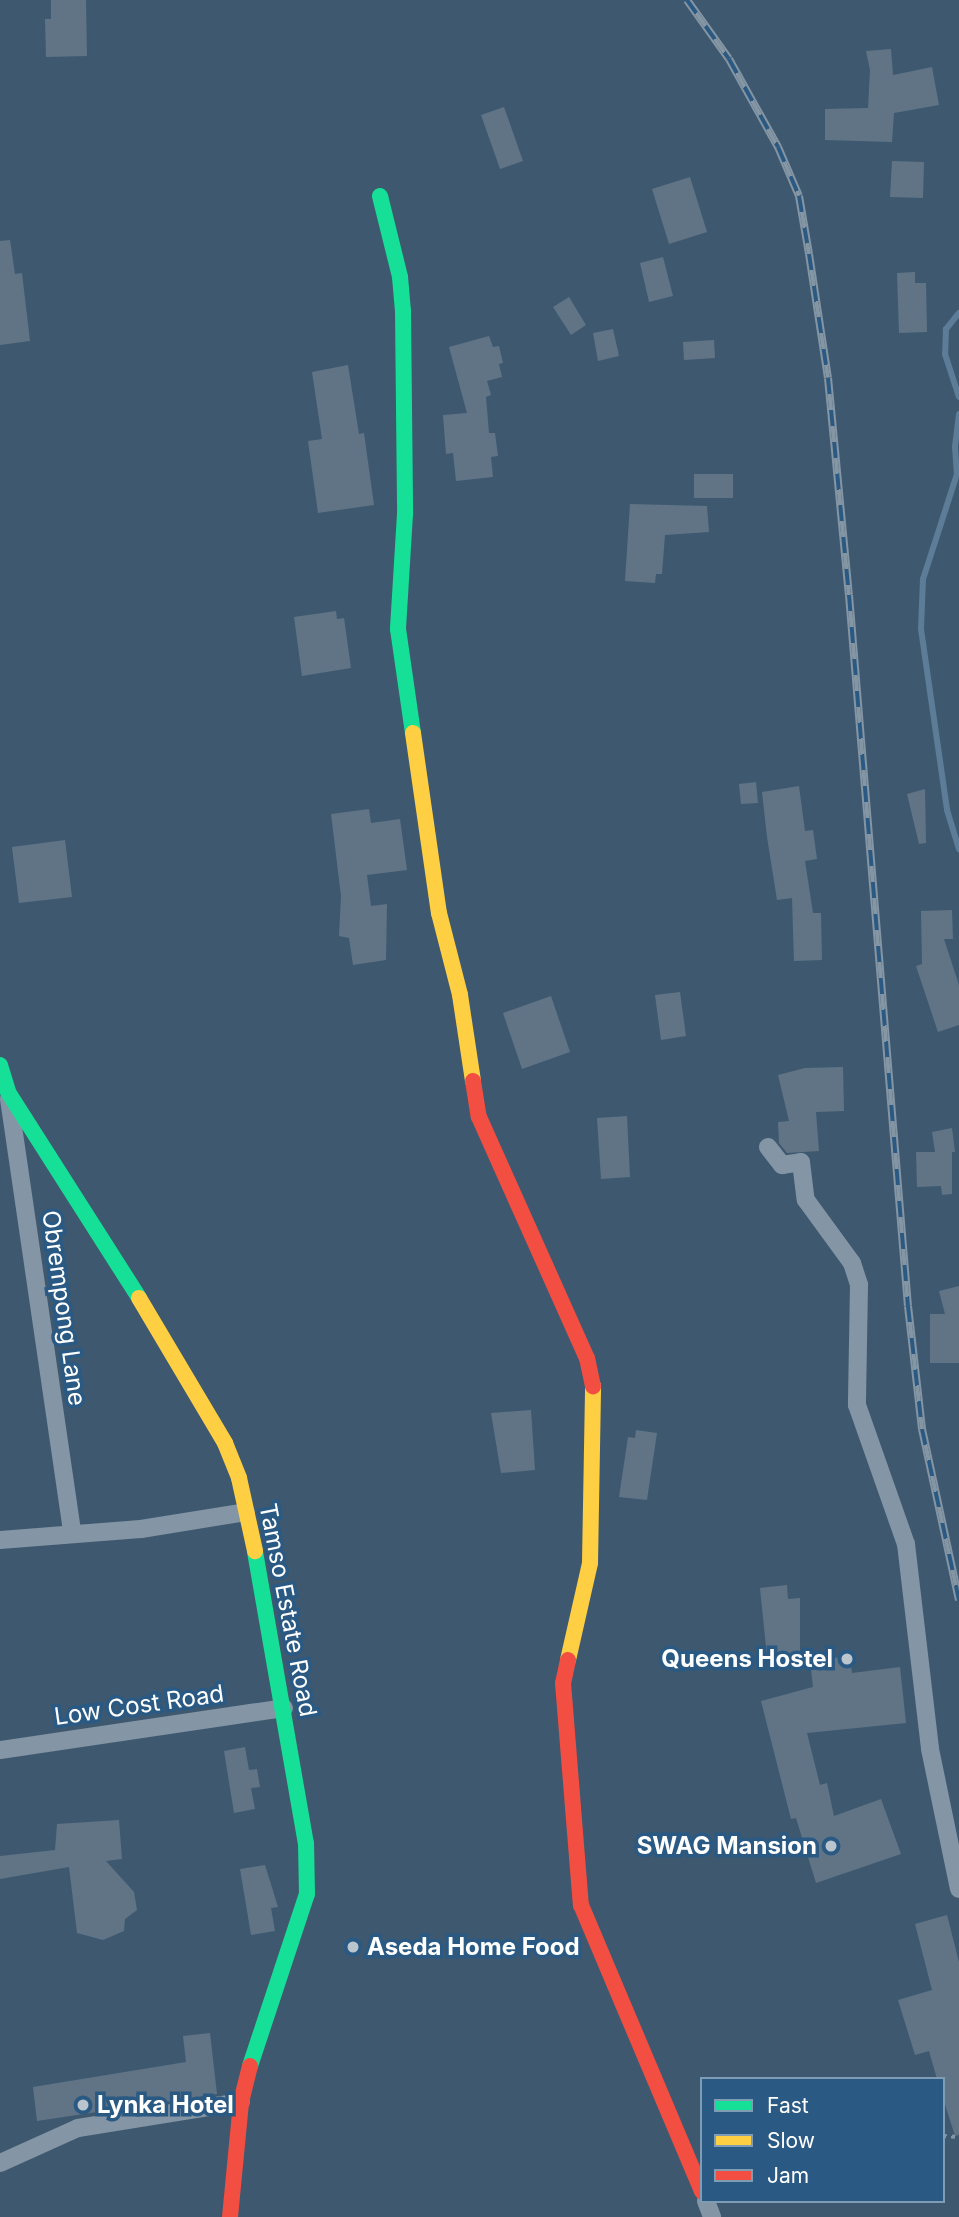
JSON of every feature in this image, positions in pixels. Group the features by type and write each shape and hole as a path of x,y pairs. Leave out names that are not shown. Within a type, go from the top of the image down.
{"street":[{"path":"380,196 400,277 403,311 405,513 398,629 439,913 460,995 479,1117 587,1358 595,1399 590,1563 564,1684 581,1905 700,2187"},
{"name":"Tamso Estate Road","path":"0,1065 8,1092 212,1420 233,1461 246,1512 284,1708 306,1844 307,1894 297,1934 260,2028 241,2102 230,2217"},
{"name":"Obrempong Lane","path":"8,1092 72,1532"},
{"path":"768,1147 782,1165 800,1162 806,1200 852,1262 859,1285 857,1405 906,1544 930,1749 940,1782 959,1889"},
{"path":"0,1540 72,1532 150,1528 246,1512"},
{"name":"Low Cost Road","path":"0,1750 284,1708"},
{"path":"0,2163 78,2128 241,2102"}],"building":[{"path":"51,0 86,0 87,56 46,57 45,19 51,19"},
{"path":"891,49 893,75 932,67 939,105 894,113 892,142 825,140 825,109 868,108 870,70 866,51"},
{"path":"504,107 523,161 500,169 481,115"},
{"path":"892,161 924,162 923,198 890,197"},
{"path":"690,177 707,232 669,244 652,189"},
{"path":"10,240 15,274 22,273 30,341 0,345 0,241"},
{"path":"663,257 673,296 649,302 640,263"},
{"path":"915,272 915,283 926,283 927,332 899,333 897,273"},
{"path":"569,297 586,325 571,335 553,307"},
{"path":"613,329 619,356 598,361 593,333"},
{"path":"489,336 493,347 499,346 503,363 499,364 502,377 487,381 491,395 486,397 489,433 495,433 498,456 491,457 493,477 456,481 453,453 446,454 443,415 467,413 449,347"},
{"path":"714,340 715,358 684,360 683,342"},
{"path":"348,365 359,434 364,433 374,505 318,513 308,441 322,439 312,372"},
{"path":"694,474 733,474 733,498 694,498"},
{"path":"630,504 707,506 709,532 665,535 662,574 656,574 655,583 625,581"},
{"path":"336,611 337,619 344,618 351,668 302,676 294,617"},
{"path":"756,782 758,803 741,804 739,784"},
{"path":"799,786 805,831 813,830 817,859 805,861 813,913 821,913 822,960 794,961 792,898 777,900 767,837 762,792"},
{"path":"925,789 926,843 919,844 907,794"},
{"path":"369,809 371,823 400,819 407,870 367,875 371,906 387,904 386,960 353,965 349,938 339,936 341,896 331,814"},
{"path":"65,840 72,897 19,903 12,847"},
{"path":"952,910 953,939 944,939 959,985 959,1025 938,1032 916,966 922,964 921,911"},
{"path":"680,992 686,1036 661,1040 655,995"},
{"path":"551,996 570,1052 522,1069 503,1013"},
{"path":"843,1067 844,1111 816,1112 819,1151 787,1153 779,1143 778,1122 789,1121 778,1075 805,1068"},
{"path":"627,1116 630,1177 601,1179 597,1118"},
{"path":"952,1128 955,1152 952,1152 952,1194 942,1195 941,1186 917,1187 916,1152 935,1152 932,1132"},
{"path":"959,1286 959,1363 930,1363 930,1314 945,1314 939,1291"},
{"path":"531,1410 535,1470 501,1473 491,1413"},
{"path":"636,1430 657,1433 647,1500 619,1497 628,1437 635,1438"},
{"path":"787,1585 788,1599 800,1598 800,1654 767,1657 760,1588"},
{"path":"850,1656 852,1673 900,1667 906,1723 807,1733 820,1785 827,1783 834,1816 881,1799 901,1854 816,1883 796,1818 791,1819 761,1701 813,1687 810,1661"},
{"path":"245,1747 249,1770 257,1769 260,1787 251,1788 255,1809 234,1813 224,1751"},
{"path":"119,1820 122,1859 106,1861 134,1892 137,1910 125,1919 124,1931 103,1940 77,1933 69,1867 0,1879 0,1856 55,1850 57,1824"},
{"path":"265,1865 278,1907 271,1908 275,1931 251,1935 240,1869"},
{"path":"947,1915 959,1962 959,2135 955,2136 945,2104 945,2077 936,2077 929,2051 915,2055 898,2000 932,1990 915,1924"},
{"path":"210,2033 217,2094 37,2121 33,2087 186,2062 183,2036"}],"waterway":[{"path":"959,313 946,329 945,354 959,397"},
{"path":"959,414 955,447 957,474 923,579 921,629 947,810 959,849"}],"railway":[{"path":"687,0 729,59 778,147 799,196 809,254 828,378 849,595 908,1306 922,1429 959,1600"}],"traffic: fast":[{"path":"380,196 400,277 403,311 405,514 398,629 413,733"},
{"path":"0,1065 8,1092 139,1298"},
{"path":"250,2066 307,1894 306,1844 255,1551"}],"traffic: slow":[{"path":"413,733 439,913 460,995 473,1081"},
{"path":"139,1298 225,1443 239,1478 255,1551"},
{"path":"568,1660 590,1563 593,1386"}],"traffic: jam":[{"path":"473,1081 479,1117 587,1358 593,1386"},
{"path":"568,1660 563,1683 581,1905 700,2187"},
{"path":"230,2217 241,2102 250,2066"}],"place":[{"name":"Queens Hostel","path":"847,1659"},
{"name":"SWAG Mansion","path":"831,1846"},
{"name":"Aseda Home Food","path":"353,1947"},
{"name":"Lynka Hotel","path":"83,2105"}]}
